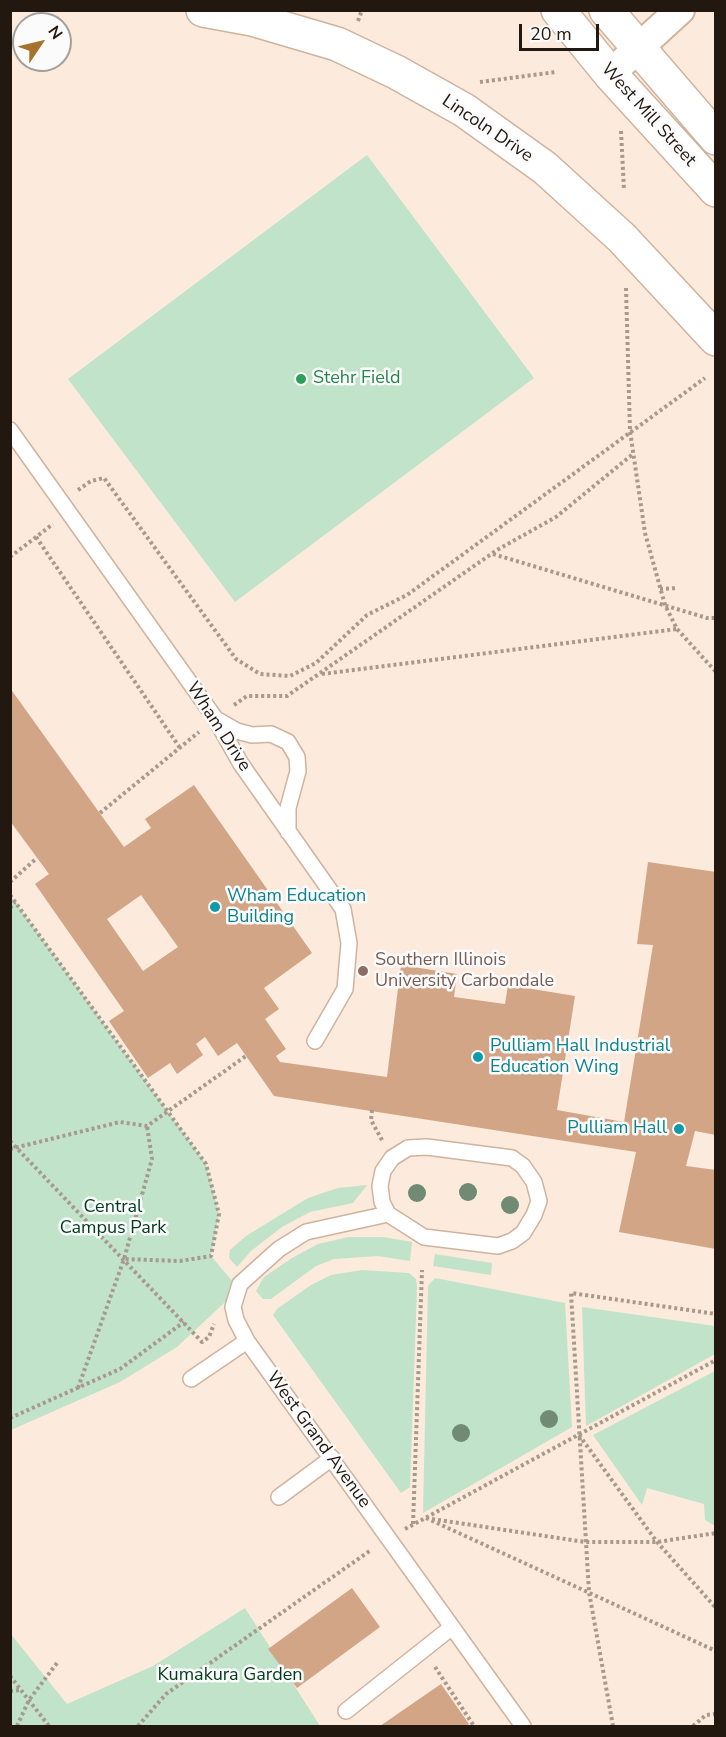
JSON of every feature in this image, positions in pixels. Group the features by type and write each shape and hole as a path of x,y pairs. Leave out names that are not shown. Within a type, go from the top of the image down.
{"street":[{"name":"Lincoln Drive","path":"203,10 252,19 337,44 396,72 464,110 545,168 622,238 716,339"},
{"name":"West Mill Street","path":"558,10 610,74 716,190"},
{"name":"West Mill Street","path":"606,10 716,138"},
{"path":"610,74 680,10"}],"lane":[{"name":"Wham Drive","path":"10,430 215,718 241,764 343,909 349,944 345,989 315,1041"},
{"path":"215,718 237,731 252,735 272,734 288,742 297,757 298,771 288,808 288,832"},
{"path":"427,1147 512,1158 523,1166 534,1182 539,1201 523,1233 512,1242 498,1246 424,1237 388,1214 382,1202 380,1186 383,1171 392,1158 408,1148 427,1147"},
{"name":"West Grand Avenue","path":"388,1214 306,1232 279,1249 240,1284 233,1307 236,1320 247,1341 523,1726"},
{"path":"191,1379 247,1341"},
{"path":"279,1497 332,1458"},
{"path":"346,1711 452,1627"}],"path":[{"path":"358,21 362,10"},
{"path":"480,82 556,72"},
{"path":"621,127 624,190"},
{"path":"626,288 630,430 645,533 665,606 677,629 716,672"},
{"path":"10,557 36,537 91,481 104,477 236,659 260,674 290,676 316,663 367,615 407,595 630,430 705,378"},
{"path":"100,813 215,718 247,696 287,696 492,554 556,517 633,454"},
{"path":"36,537 180,748"},
{"path":"492,554 665,606 707,618 716,618"},
{"path":"660,590 678,588"},
{"path":"321,674 677,629"},
{"path":"10,882 37,858"},
{"path":"10,895 206,1164 219,1214 211,1256 180,1261 124,1259"},
{"path":"10,908 15,902"},
{"path":"10,1149 120,1122 147,1126 246,1056"},
{"path":"372,1110 375,1129 387,1146"},
{"path":"78,1388 124,1259 152,1159 147,1126"},
{"path":"10,1141 202,1342 209,1337 214,1324"},
{"path":"413,1525 422,1270"},
{"path":"613,1726 589,1592 571,1293 716,1314"},
{"path":"10,1418 120,1369 184,1322"},
{"path":"138,1726 166,1694 389,1538 716,1360"},
{"path":"579,1435 657,1542 716,1608"},
{"path":"426,1518 585,1542 657,1542 716,1533"},
{"path":"426,1518 716,1651"},
{"path":"17,1726 28,1700 57,1663"},
{"path":"438,1673 456,1703 474,1726"},
{"path":"10,1676 49,1726"},
{"path":"10,1691 21,1690"},
{"path":"693,1726 706,1715 716,1714"}],"green space":[{"name":"Stehr Field","path":"367,155 534,378 235,602 68,379"},
{"name":"Central Campus Park","path":"10,895 206,1164 219,1214 211,1256 239,1289 177,1347 120,1382 11,1430"},
{"path":"367,1185 353,1203 310,1212 282,1227 251,1251 237,1267 229,1258 230,1250 246,1236 308,1198 338,1188"},
{"path":"349,1237 383,1237 412,1242 410,1261 378,1256 334,1259 316,1266 271,1299 263,1299 256,1291 264,1277 292,1258 318,1244"},
{"path":"435,1254 492,1263 491,1275 433,1266"},
{"path":"362,1270 409,1273 416,1279 410,1487 401,1493 273,1315 277,1309 311,1285 331,1275"},
{"path":"435,1278 565,1303 572,1427 423,1513 428,1286"},
{"path":"582,1307 715,1326 715,1354 586,1426"},
{"path":"715,1371 715,1526 705,1520 704,1504 647,1488 642,1505 593,1435"},
{"name":"Kumakura Garden","path":"245,1608 320,1726 11,1726 10,1633 67,1704 153,1666"}],"building":[{"path":"10,688 124,847 151,828 145,819 194,785 312,953 264,988 279,1009 265,1019 286,1049 276,1056 280,1062 387,1077 401,965 457,974 454,997 505,1004 508,985 575,996 557,1110 624,1122 653,945 637,944 648,862 716,872 716,1135 695,1131 686,1166 716,1170 716,1249 619,1232 636,1152 274,1096 237,1043 218,1056 205,1037 196,1044 203,1055 177,1074 170,1063 148,1078 109,1021 124,1011 35,884 49,874 10,821","holes":["141,895 178,947 143,971 107,919"]},
{"path":"352,1588 380,1627 297,1688 268,1649"},
{"path":"441,1684 469,1724 466,1726 380,1726"}],"place":[{"name":"Stehr Field","path":"301,379"},
{"name":"Wham Education Building","path":"215,907"},
{"name":"Southern Illinois University Carbondale","path":"363,971"},
{"name":"Pulliam Hall Industrial Education Wing","path":"478,1057"},
{"name":"Pulliam Hall","path":"679,1129"}]}
